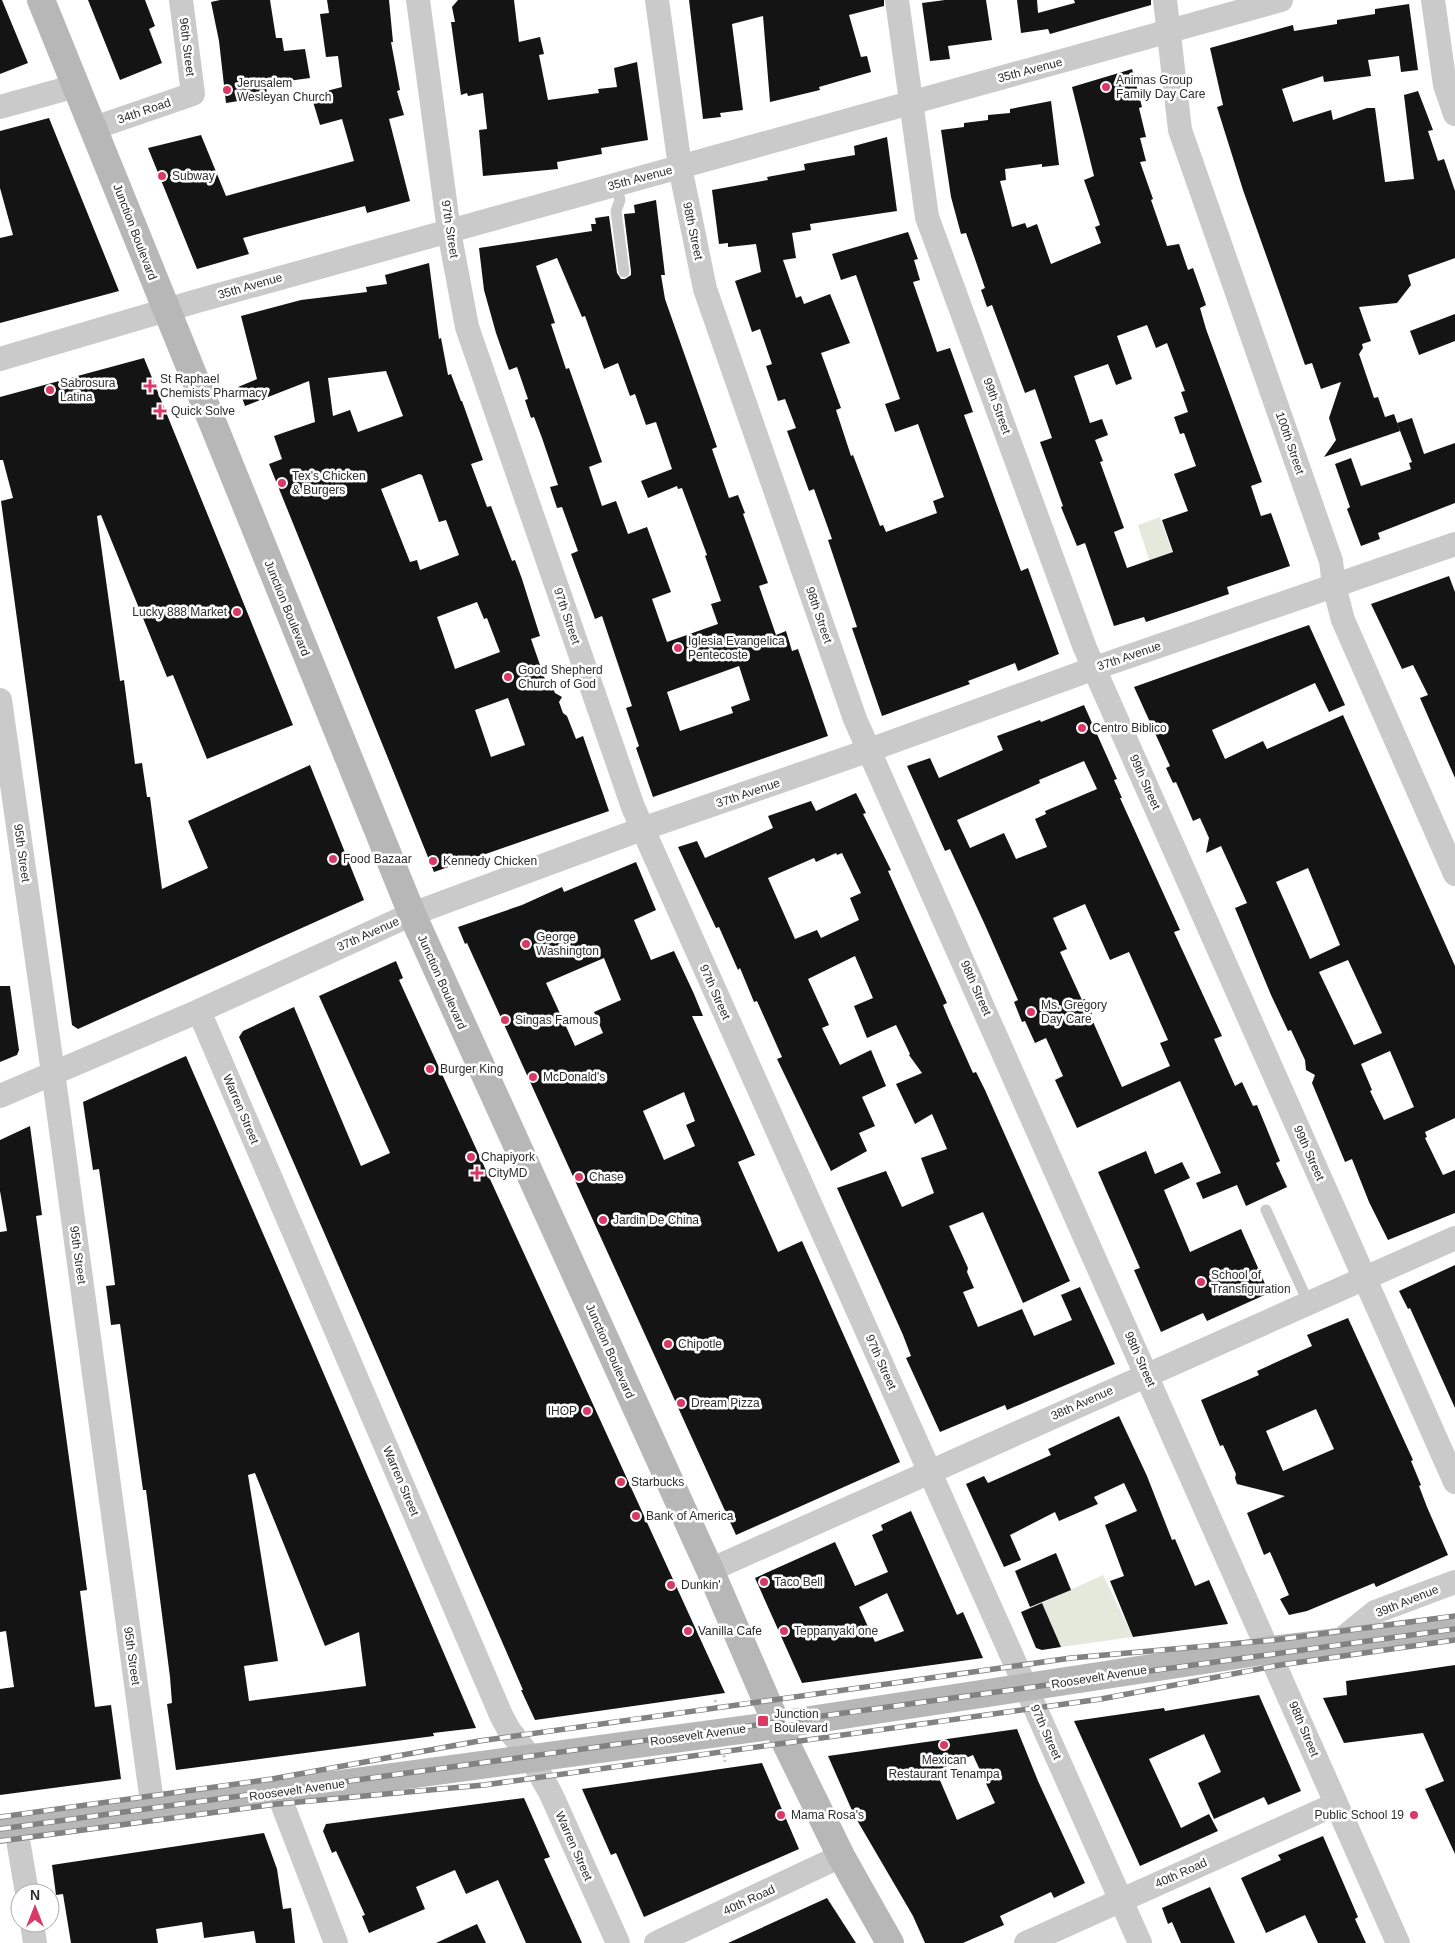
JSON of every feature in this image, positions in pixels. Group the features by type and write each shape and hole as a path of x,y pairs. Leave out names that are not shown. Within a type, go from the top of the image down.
{"main road":[{"name":"Junction Boulevard","path":"41,0 412,914 710,1570 777,1725 841,1856 890,1943"},
{"name":"Roosevelt Avenue","path":"8,1829 777,1725 1270,1650 1455,1628"}],"street":[{"name":"96th Street","path":"181,0 194,94"},
{"name":"97th Street","path":"418,0 450,231 467,328 642,829 1140,1943"},
{"name":"98th Street","path":"657,0 680,167 705,289 855,719 1270,1650 1398,1943"},
{"name":"99th Street","path":"897,0 927,217 1085,648 1455,1482"},
{"name":"100th Street","path":"1165,0 1180,130 1331,561 1334,586 1344,620 1455,874"},
{"name":"35th Avenue","path":"0,359 166,310 1281,0"},
{"path":"1433,0 1445,85 1455,114"},
{"path":"0,106 76,86"},
{"name":"34th Road","path":"94,128 194,94"},
{"name":"37th Avenue","path":"0,1096 199,1011 412,914 642,829 870,750 1095,668 1455,544"},
{"name":"95th Street","path":"0,700 153,1810"},
{"name":"Warren Street","path":"199,1011 501,1716 509,1730 531,1758 551,1794 618,1943"},
{"name":"38th Avenue","path":"710,1570 1455,1238"},
{"name":"39th Avenue","path":"1338,1642 1375,1612 1455,1582"},
{"path":"278,1792 336,1943"},
{"name":"40th Road","path":"1026,1943 1336,1804"},
{"path":"8,1829 24,1883"},
{"name":"40th Road","path":"656,1943 841,1856"}],"lane":[{"path":"616,185 620,200 616,211 624,272"},
{"path":"1266,1210 1308,1302"}],"path":[{"path":"715,1700 717,1709 726,1707"}],"shaded area":[{"path":"1160,517 1191,607 1167,615 1138,525"},
{"path":"1103,1575 1133,1637 1061,1647 1042,1603"}],"building":[{"path":"0,0 2,0 28,63 0,74"},
{"path":"88,0 145,0 155,26 149,29 162,63 120,80"},
{"path":"220,0 270,0 276,38 282,38 284,51 305,49 310,78 266,84 267,94 264,94 264,97 226,103 219,41 211,2"},
{"path":"327,0 389,0 393,42 391,42 400,90 397,91 404,115 389,119 410,201 367,213 365,206 243,238 249,254 197,269 148,148 201,135 226,196 354,161 342,119 320,125 311,95 342,87 338,56 326,57 320,14 329,13"},
{"path":"458,0 514,0 519,42 540,37 544,54 539,55 548,100 599,93 598,89 617,87 614,68 637,62 648,140 601,148 602,154 557,162 558,169 483,176 479,130 487,129 483,93 468,96 467,93 461,95 451,22 455,22 452,7"},
{"path":"689,0 884,0 884,6 849,15 861,57 867,56 871,72 819,87 820,90 770,102 763,16 732,24 743,110 720,113 721,117 703,119"},
{"path":"945,0 986,0 992,40 948,46 950,59 930,61 922,3"},
{"path":"1017,0 1037,0 1038,13 1075,3 1074,0 1151,0 1151,5 1050,34 1048,29 1021,33"},
{"path":"1409,4 1418,70 1401,72 1399,56 1368,60 1371,76 1324,82 1323,76 1282,89 1293,122 1331,110 1333,120 1367,108 1375,108 1385,182 1414,179 1404,95 1418,91 1433,130 1428,131 1438,161 1444,159 1455,191 1455,258 1408,275 1411,285 1397,303 1359,307 1371,341 1362,344 1363,348 1359,354 1374,398 1378,397 1385,417 1394,414 1400,431 1324,457 1336,440 1329,418 1341,382 1321,389 1312,363 1305,365 1243,190 1217,107 1223,105 1210,48 1293,25 1294,31 1337,24 1337,20 1375,14 1375,9"},
{"path":"1132,69 1142,107 1139,108 1146,137 1140,138 1146,161 1140,162 1153,199 1151,200 1167,246 1179,244 1188,270 1193,268 1206,305 1200,308 1206,329 1262,482 1251,486 1261,516 1271,513 1290,566 1227,587 1229,594 1191,607 1146,622 1144,617 1114,626 1085,543 1077,546 1061,507 1063,506 1040,442 1052,438 1035,389 1025,393 992,305 987,307 981,290 985,288 966,233 961,234 951,197 941,130 964,127 964,123 988,120 988,115 1010,113 1010,109 1051,101 1059,165 1042,167 1042,164 1005,169 1006,180 1000,181 1012,227 1025,223 1027,228 1037,224 1051,264 1101,243 1095,227 1100,225 1084,180 1094,176 1072,87","holes":["1147,325 1156,348 1167,343 1185,391 1181,392 1188,412 1174,417 1180,434 1184,433 1196,466 1174,474 1188,511 1162,520 1173,552 1127,568 1114,532 1124,528 1100,462 1103,461 1095,440 1108,435 1102,419 1090,423 1074,376 1108,364 1116,385 1132,379 1117,336"]},
{"path":"49,118 119,291 0,323 0,238 13,235 0,188 0,131"},
{"path":"887,137 897,211 810,224 811,230 792,233 796,258 783,260 796,298 801,296 804,304 830,294 850,343 821,353 841,408 836,410 851,456 853,455 880,526 883,525 886,532 937,513 933,501 944,497 918,424 895,432 885,404 900,399 856,275 841,280 832,254 908,232 918,259 914,260 920,280 913,282 937,352 950,348 973,412 964,415 1021,571 1028,568 1059,654 1018,671 1015,663 968,681 970,684 882,716 852,628 857,627 828,540 832,539 814,489 809,491 787,431 796,428 785,399 778,401 766,366 772,364 760,329 752,332 735,281 761,272 756,244 728,247 728,243 719,244 712,190 768,180 767,177 805,170 804,164 855,155 854,146"},
{"path":"656,200 665,275 661,275 665,299 717,447 712,449 729,498 738,495 745,513 743,514 768,583 759,586 776,635 786,631 792,651 798,649 828,736 653,797 636,748 639,746 626,708 632,706 602,616 595,619 571,554 578,551 562,507 557,508 550,487 558,485 534,417 531,418 525,400 528,399 517,367 509,370 496,333 484,290 479,248 592,231 591,224 596,224 595,218 609,216 617,273 621,279 625,279 631,275 631,271 624,214 635,213 634,205","holes":["557,258 582,317 585,316 604,369 618,363 630,396 635,394 646,425 656,422 672,469 641,481 648,498 677,486 678,489 682,488 707,555 705,556 721,601 711,604 718,624 667,642 652,599 671,592 647,527 628,534 616,501 602,506 589,467 602,462 569,368 566,369 551,324 555,323 536,266","739,666 750,700 731,707 733,713 680,731 667,692"]},
{"path":"429,263 439,339 441,338 448,375 451,374 483,460 471,464 487,507 491,506 512,561 515,560 522,579 540,636 531,639 548,688 552,686 555,693 562,697 559,702 576,739 583,736 609,811 434,872 269,464 282,459 274,436 315,422 309,381 245,406 238,387 257,379 241,316 301,300 367,292 366,287 387,284 385,275","holes":["386,371 403,416 358,432 350,410 333,416 328,378","419,474 422,475 439,522 446,520 459,555 420,570 417,560 410,562 381,489","477,602 484,619 487,618 500,652 455,669 437,617","508,698 525,745 491,757 475,710"]},
{"path":"1455,314 1455,341 1419,355 1410,331"},
{"path":"144,358 293,725 207,759 173,675 167,677 101,515 97,516 120,681 124,680 135,764 142,763 147,797 150,797 162,889 208,868 188,821 310,765 364,900 78,1029 72,1025 1,501 13,498 3,460 0,460 0,397"},
{"path":"1412,418 1424,454 1455,443 1455,503 1378,533 1380,539 1361,546 1347,509 1350,507 1335,464 1351,458 1361,486 1411,469 1409,463 1412,462 1397,423"},
{"path":"1449,576 1455,592 1455,778 1420,698 1428,695 1413,665 1402,669 1371,604"},
{"path":"1309,625 1345,705 1329,712 1315,683 1212,730 1225,759 1263,741 1267,749 1343,715 1455,966 1455,1118 1425,1132 1427,1137 1425,1138 1443,1175 1455,1170 1455,1213 1388,1240 1369,1202 1352,1159 1345,1162 1312,1083 1315,1075 1306,1070 1305,1060 1291,1030 1288,1031 1271,995 1235,908 1247,903 1221,846 1206,853 1209,838 1200,818 1193,821 1176,782 1173,783 1166,768 1170,766 1134,687","holes":["1308,868 1340,945 1310,959 1276,882","1348,960 1382,1033 1354,1045 1319,972","1390,1051 1414,1107 1384,1120 1370,1091 1372,1090 1361,1064"]},
{"path":"1084,705 1117,779 1114,780 1122,798 1120,798 1180,930 1174,932 1222,1036 1214,1039 1235,1086 1242,1082 1253,1106 1257,1105 1280,1161 1276,1163 1287,1187 1246,1206 1237,1185 1203,1199 1196,1183 1221,1173 1180,1081 1077,1128 1055,1080 1063,1076 1046,1038 1035,1043 1025,1021 1022,1022 1014,1002 1018,1000 985,925 950,849 945,851 907,766 930,758 939,778 1003,750 997,736 1040,720 1041,722","holes":["1084,761 1097,789 1045,811 1046,814 1035,819 1047,847 1016,859 1004,833 970,848 957,820 1040,783 1039,780","1085,904 1110,960 1129,952 1168,1040 1160,1043 1170,1066 1122,1087 1090,1015 1092,1014 1085,999 1082,1000 1060,952 1067,949 1053,918"]},
{"path":"856,793 866,813 863,814 891,870 888,871 947,1003 943,1005 948,1017 973,1073 976,1072 985,1090 1070,1281 1023,1303 983,1212 949,1226 968,1268 967,1272 974,1288 963,1292 978,1327 1022,1309 1034,1336 1072,1320 1061,1295 1080,1287 1115,1364 1007,1410 1005,1405 940,1432 906,1358 911,1356 903,1335 837,1188 886,1171 902,1207 934,1193 921,1158 947,1149 932,1114 915,1124 896,1084 922,1073 909,1055 896,1025 867,1038 854,1006 873,998 855,956 808,979 829,1025 822,1028 840,1065 871,1050 886,1086 862,1097 875,1126 859,1133 867,1151 831,1171 777,1059 782,1057 757,1001 754,1002 740,968 738,970 719,927 716,928 678,847 697,841 705,858 773,828 768,816 811,801 816,811","holes":["836,853 837,855 842,853 861,893 850,898 859,920 821,938 817,930 795,939 768,878 814,858 816,862"]},
{"path":"636,862 656,910 634,920 651,960 674,951 694,994 703,1016 692,1016 755,1155 738,1162 778,1252 802,1241 900,1462 736,1535 467,943 465,944 458,927 522,905 562,887 564,892","holes":["604,958 621,1000 594,1012 603,1033 575,1046 546,983","684,1092 695,1121 686,1125 695,1146 664,1160 643,1111"]},
{"path":"396,961 403,978 399,980 725,1693 535,1720 521,1690 523,1690 239,1037 243,1031 294,1007 361,1166 390,1153 319,996"},
{"path":"0,986 10,986 19,1050 17,1055 0,1062"},
{"path":"186,1056 476,1728 433,1733 434,1736 176,1770 167,1704 172,1703 170,1677 146,1490 143,1490 120,1324 111,1325 106,1286 115,1285 99,1169 93,1170 83,1102","holes":["255,1473 325,1646 359,1632 366,1686 249,1701 244,1666 278,1661 248,1475"]},
{"path":"30,1126 42,1215 36,1216 87,1590 80,1591 95,1707 111,1705 121,1779 0,1795 0,1689 14,1687 6,1631 0,1632 0,1232 7,1231 0,1191 0,1140"},
{"path":"1146,1151 1155,1174 1182,1162 1190,1178 1164,1190 1190,1252 1241,1229 1269,1293 1207,1321 1203,1313 1161,1332 1134,1270 1140,1268 1098,1172"},
{"path":"1455,1265 1455,1408 1410,1308 1408,1309 1399,1291"},
{"path":"1348,1318 1413,1460 1411,1461 1421,1485 1419,1486 1448,1555 1376,1587 1374,1583 1307,1611 1289,1615 1280,1599 1289,1595 1270,1552 1264,1555 1247,1513 1285,1496 1237,1484 1236,1474 1223,1445 1220,1446 1201,1400 1259,1375 1257,1371 1312,1346 1307,1335","holes":["1316,1409 1334,1449 1283,1471 1266,1431"]},
{"path":"1119,1416 1147,1476 1172,1540 1175,1539 1195,1586 1209,1580 1228,1624 1133,1637 1110,1581 1124,1576 1105,1525 1137,1511 1124,1483 1094,1497 1098,1504 1059,1521 1055,1512 1010,1535 1021,1560 1004,1567 966,1484 984,1476 988,1483 1051,1455 1048,1449"},
{"path":"911,1511 957,1615 963,1612 983,1658 802,1683 755,1578 835,1542 855,1586 888,1572 872,1535 883,1530 881,1525","holes":["887,1593 904,1631 875,1642 859,1607"]},
{"path":"1056,1553 1071,1590 1030,1607 1015,1571"},
{"path":"1042,1603 1061,1647 1042,1650 1036,1648 1021,1612"},
{"path":"1455,1665 1455,1854 1425,1789 1444,1781 1423,1733 1344,1743 1323,1698 1347,1695 1346,1681"},
{"path":"1259,1695 1301,1791 1268,1805 1264,1797 1214,1819 1198,1783 1221,1772 1204,1734 1149,1759 1181,1828 1209,1814 1218,1831 1140,1866 1074,1721 1164,1708 1165,1711"},
{"path":"1017,1729 1038,1781 1085,1883 1054,1898 1051,1892 1000,1916 1004,1925 963,1943 925,1943 913,1916 854,1815 828,1756","holes":["973,1755 995,1803 957,1820 936,1771"]},
{"path":"762,1763 799,1849 644,1917 616,1853 611,1855 582,1789"},
{"path":"524,1798 550,1857 544,1859 582,1943 526,1943 498,1880 466,1894 455,1870 416,1887 425,1909 369,1933 362,1916 365,1915 336,1851 332,1853 323,1831 326,1824"},
{"path":"264,1833 277,1869 283,1909 291,1908 295,1943 256,1943 254,1931 204,1938 202,1922 156,1929 158,1943 71,1943 63,1894 60,1894 60,1883 54,1883 52,1865"},
{"path":"1323,1836 1358,1917 1355,1919 1366,1943 1318,1943 1305,1915 1266,1933 1241,1878 1281,1860 1278,1855"},
{"path":"1210,1887 1235,1943 1181,1943 1172,1922 1168,1924 1162,1908"},
{"path":"827,1898 856,1943 728,1943"},
{"path":"477,1924 486,1943 436,1943"}],"railway":[{"path":"0,1817 272,1779 479,1741 1071,1658 1275,1640 1455,1616"},
{"path":"0,1829 1455,1629"},
{"path":"0,1841 277,1804 484,1785 1101,1699 1280,1665 1455,1640"}],"place":[{"name":"Animas Group Family Day Care","path":"1106,87"},
{"name":"Jerusalem Wesleyan Church","path":"227,90"},
{"name":"Subway","path":"162,176"},
{"name":"St Raphael Chemists Pharmacy","path":"150,386"},
{"name":"Sabrosura Latina","path":"50,390"},
{"name":"Quick Solve","path":"160,411"},
{"name":"Tex's Chicken & Burgers","path":"282,483"},
{"name":"Lucky 888 Market","path":"237,612"},
{"name":"Iglesia Evangelica Pentecoste","path":"678,648"},
{"name":"Good Shepherd Church of God","path":"508,677"},
{"name":"Centro Biblico","path":"1082,728"},
{"name":"Food Bazaar","path":"333,859"},
{"name":"Kennedy Chicken","path":"433,861"},
{"name":"George Washington","path":"526,944"},
{"name":"Ms. Gregory Day Care","path":"1031,1012"},
{"name":"Singas Famous","path":"505,1020"},
{"name":"Burger King","path":"430,1069"},
{"name":"McDonald's","path":"533,1077"},
{"name":"Chapiyork","path":"471,1157"},
{"name":"CityMD","path":"477,1173"},
{"name":"Chase","path":"579,1177"},
{"name":"Jardin De China","path":"603,1220"},
{"name":"School of Transfiguration","path":"1201,1282"},
{"name":"Chipotle","path":"668,1344"},
{"name":"Dream Pizza","path":"681,1403"},
{"name":"IHOP","path":"587,1411"},
{"name":"Starbucks","path":"621,1482"},
{"name":"Bank of America","path":"636,1516"},
{"name":"Taco Bell","path":"764,1582"},
{"name":"Dunkin'","path":"671,1585"},
{"name":"Vanilla Cafe","path":"688,1631"},
{"name":"Teppanyaki one","path":"784,1631"},
{"name":"Junction Boulevard","path":"763,1721"},
{"name":"Mexican Restaurant Tenampa","path":"944,1745"},
{"name":"Mama Rosa's","path":"781,1815"},
{"name":"Public School 19","path":"1414,1815"}]}
